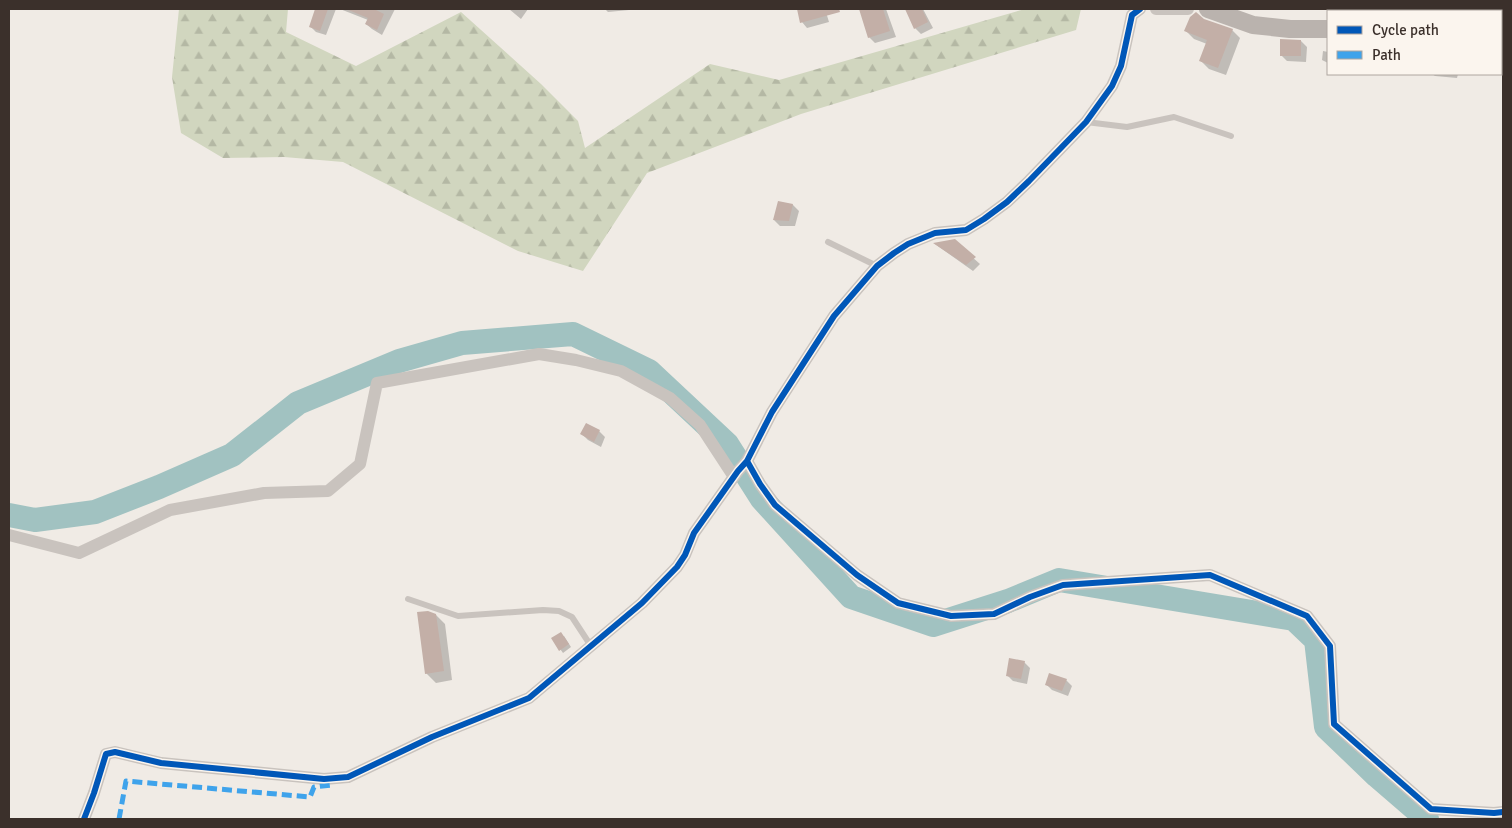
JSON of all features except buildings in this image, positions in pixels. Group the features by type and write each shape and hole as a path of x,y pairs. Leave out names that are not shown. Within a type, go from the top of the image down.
{"street":[{"path":"84,819 106,754 115,752 161,763 324,779 348,776 432,736 529,698 642,603 677,567 685,555 694,533 740,468 772,412 834,316 877,266 908,244 920,238 935,233 966,230 984,219 1012,197 1086,122 1112,86 1121,66 1132,15 1140,9"},
{"path":"1156,9 1188,9"},
{"path":"1208,9 1254,24 1290,29 1327,29"},
{"path":"9,535 79,553 170,510 264,493 328,491 360,464 377,383 539,354 576,360 621,371 670,398 700,425 740,468 760,484 775,505 857,575 898,603 951,616 994,614 1030,597 1064,585 1210,575 1307,616 1330,646 1334,724 1431,809 1503,812"}],"lane":[{"path":"1086,122 1127,127 1174,117 1231,136"},
{"path":"828,242 877,266"},
{"path":"408,599 458,616 543,610 559,611 572,617 591,646"}],"green space":[{"path":"179,9 288,9 286,32 356,66 461,12 541,84 578,121 585,148 710,64 779,80 1025,9 1081,9 1076,30 801,114 647,173 583,271 518,251 343,162 284,157 223,158 181,133 172,77"}],"waterway":[{"path":"9,515 35,520 95,512 159,487 232,455 298,403 399,361 462,343 573,334 649,371 727,444 762,499 851,597 933,625 1008,601 1059,580 1294,619 1316,640 1326,727 1377,776 1427,819"}],"marked path":[{"path":"119,819 126,781 310,797 314,787 331,785"}],"cycle path":[{"path":"84,819 106,754 115,752 161,763 324,779 348,777 432,737 529,698 642,603 677,567 685,555 694,533 747,461 772,412 834,316 877,266 908,244 935,233 966,230 984,219 1007,202 1086,122 1112,86 1121,66 1132,15 1140,9"},
{"path":"747,461 775,505 857,575 898,603 951,616 994,614 1030,597 1063,585 1210,575 1307,616 1330,646 1334,724 1431,809 1503,812"}]}
